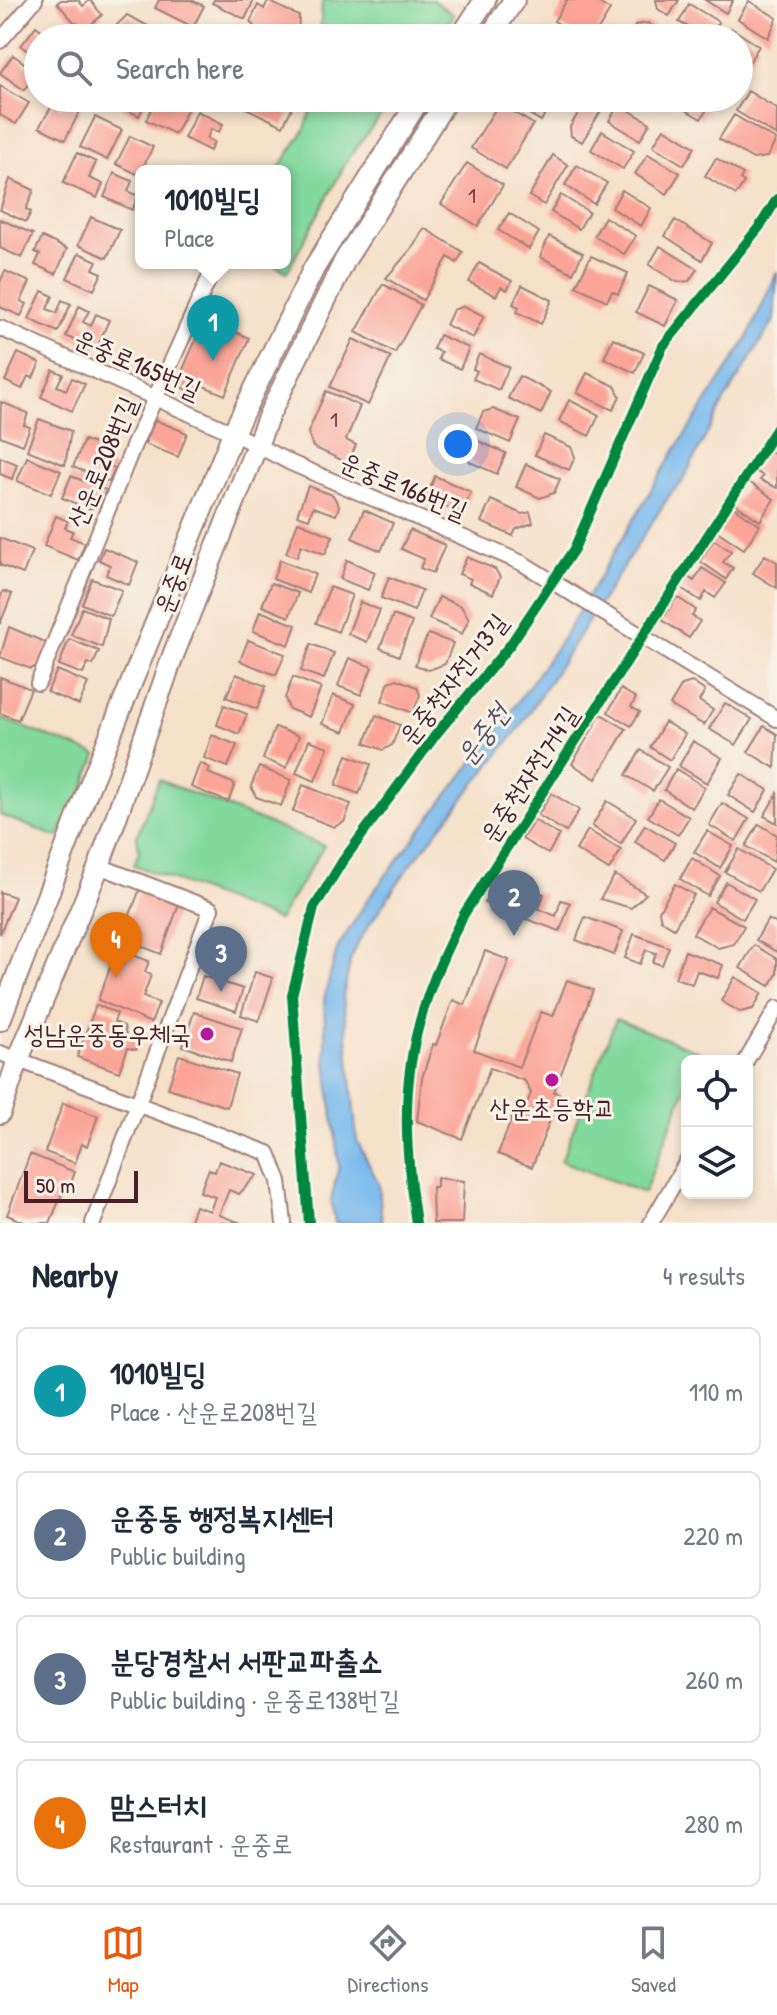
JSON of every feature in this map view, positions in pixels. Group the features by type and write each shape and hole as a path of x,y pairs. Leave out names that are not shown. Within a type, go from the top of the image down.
{"main road":[{"path":"469,24 485,0"},
{"path":"498,24 514,0"},
{"name":"운중로","path":"0,1020 87,792 233,433 314,268 411,112"},
{"name":"운중로","path":"0,1113 9,1056 99,866 174,653 257,445 345,260 439,112"}],"street":[{"path":"0,41 35,0"},
{"name":"산운로208번길","path":"38,683 156,398 213,269"},
{"name":"운중로165번길","path":"0,328 257,445"},
{"name":"운중로166번길","path":"257,445 532,569 777,719"},
{"path":"93,1223 211,909 99,866"},
{"path":"750,1055 777,1008"},
{"path":"9,1056 268,1153 279,1181 284,1223"},
{"path":"651,1223 681,1171"}],"green space":[{"path":"322,0 433,0 454,15 448,24 321,24"},
{"path":"310,112 383,112 348,159 291,265 291,165 281,165 305,129"},
{"path":"0,718 97,755 80,797 57,837 0,815"},
{"path":"159,780 324,846 278,920 134,865 139,852 137,836"},
{"path":"616,1019 700,1052 699,1055 681,1055 681,1099 644,1193 561,1161"}],"water":[{"path":"777,272 774,320 723,403 681,484 671,493 520,727 406,871 361,937 351,958 343,996 357,1141 379,1184 382,1223 335,1223 331,1200 339,1166 326,1062 324,999 337,949 368,899 512,710 566,633 672,455 747,339"}],"building":[{"path":"61,0 78,0 83,6 90,0 102,15 92,24 78,24 57,3"},
{"path":"159,0 191,0 204,6 195,24 187,24 155,8"},
{"path":"214,0 254,0 245,19 212,3"},
{"path":"567,0 594,0 610,10 602,24 559,24 554,21"},
{"path":"656,0 679,0 669,16 658,9"},
{"path":"705,0 733,0 726,13"},
{"path":"268,1 299,16 299,24 252,24 258,5 264,9"},
{"path":"749,1 777,18 768,38 753,28 753,24 738,19"},
{"path":"689,4 719,22 683,24 679,22"},
{"path":"127,15 144,24 118,24"},
{"path":"753,42 759,46 753,56"},
{"path":"13,55 24,63 24,90 0,73"},
{"path":"0,86 24,100 24,111 16,124 0,115"},
{"path":"753,94 777,109 777,136 738,112 753,112"},
{"path":"48,112 79,112 65,140 39,127"},
{"path":"150,112 186,112 175,134 146,120"},
{"path":"197,112 223,124 219,132 211,129 207,138 214,142 210,151 184,138"},
{"path":"254,112 290,112 283,126"},
{"path":"493,112 514,112 533,124 506,169 471,148"},
{"path":"526,112 546,112 541,121"},
{"path":"579,112 600,112 582,142 571,136 570,127"},
{"path":"614,112 632,112 650,123 640,140 609,121"},
{"path":"689,112 705,112 701,119"},
{"path":"734,115 776,140 767,157 753,159 719,139"},
{"path":"95,117 122,130 107,160 80,147"},
{"path":"664,128 695,147 684,165 653,146"},
{"path":"602,131 634,151 623,169 591,150"},
{"path":"130,136 153,147 144,165 135,165 135,173 116,164"},
{"path":"77,153 96,162 89,178 103,184 97,198 63,183"},
{"path":"648,154 680,173 667,194 635,174"},
{"path":"553,155 568,165 544,205 529,196"},
{"path":"716,158 743,174 740,179 744,182 736,195 705,176"},
{"path":"467,163 503,185 478,226 441,204"},
{"path":"577,165 607,183 594,204 565,185"},
{"path":"114,173 132,181 128,191 135,194 132,210 104,197"},
{"path":"10,179 34,190 26,209 31,212 26,222 0,210"},
{"path":"622,190 651,208 641,226 612,208"},
{"path":"561,195 589,212 579,229 551,212"},
{"path":"509,213 539,232 529,249 498,230"},
{"path":"91,217 120,230 107,258 78,245"},
{"path":"605,217 636,236 624,254 594,236"},
{"path":"0,219 33,234 22,258 0,248"},
{"path":"675,220 712,243 702,260 665,236"},
{"path":"424,228 463,252 457,263 448,257 423,300 386,278 413,247"},
{"path":"549,236 583,253 573,273 540,257"},
{"path":"42,237 67,249 56,274 35,265 40,254 35,252"},
{"path":"660,246 697,269 689,281 677,282 649,265"},
{"path":"79,253 97,261 93,269 102,273 94,290 67,278"},
{"path":"591,256 628,273 618,294 612,291 607,301 576,286"},
{"path":"479,263 512,281 507,290 501,287 496,296 469,282"},
{"path":"5,271 30,282 21,301 27,304 21,316 0,307 0,282"},
{"path":"383,284 421,305 395,353 356,332"},
{"path":"522,285 552,300 541,324 517,312 519,307 513,304"},
{"path":"649,286 678,300 665,326 636,312"},
{"path":"42,291 53,296 47,309 57,313 62,300 71,304 58,332 29,319"},
{"path":"79,306 89,311 83,322 91,326 96,314 109,320 96,350 66,336"},
{"path":"464,306 484,316 473,338 446,325 453,310"},
{"path":"201,328 221,337 226,328 249,338 225,395 199,384 195,393 176,385"},
{"path":"439,335 469,348 460,369 438,359 441,352 433,349"},
{"path":"613,338 644,353 635,373 604,358"},
{"path":"353,339 391,357 368,405 330,387"},
{"path":"18,353 40,363 33,378 28,376 22,389 5,381"},
{"path":"479,354 509,367 499,390 473,379"},
{"path":"53,370 63,374 57,386 66,390 72,378 85,384 72,411 41,397"},
{"path":"587,373 615,386 620,396 613,410 577,393"},
{"path":"519,376 551,392 541,414 508,398"},
{"path":"326,391 360,406 346,440 356,445 348,463 313,447 308,432"},
{"path":"569,400 599,415 589,436 559,421"},
{"path":"1,402 28,413 24,425 30,427 23,445 0,436"},
{"path":"493,409 520,420 510,443 476,428 483,412"},
{"path":"39,419 71,431 65,465 27,450"},
{"path":"155,420 187,433 178,457 145,444"},
{"path":"544,435 571,447 575,457 569,470 535,455"},
{"path":"471,438 506,453 497,474 470,462 465,452"},
{"path":"84,440 99,446 93,460 115,468 109,482 73,467"},
{"path":"768,450 777,456 777,488 760,480 763,476 755,471"},
{"path":"0,457 17,464 12,479 0,474"},
{"path":"27,457 61,471 51,494 17,481"},
{"path":"526,464 560,479 554,493 540,498 516,487"},
{"path":"71,476 106,490 99,506 89,509 62,498"},
{"path":"435,476 471,492 462,514 426,498"},
{"path":"749,482 774,499 760,521 735,504"},
{"path":"308,486 333,495 339,506 336,515 313,507 309,519 297,515"},
{"path":"491,500 522,514 530,512 533,523 516,529 513,536 481,522"},
{"path":"733,507 760,525 744,549 717,531"},
{"path":"364,510 393,523 381,551 352,538"},
{"path":"56,516 68,521 65,528 73,531 70,537 85,543 78,560 44,546"},
{"path":"298,522 333,536 325,554 301,545 297,557 286,553"},
{"path":"410,530 445,545 433,573 420,568 424,559 401,549"},
{"path":"0,538 32,551 23,574 0,565"},
{"path":"714,540 731,551 723,562 733,568 726,579 700,561"},
{"path":"104,548 138,562 129,585 106,575 110,565 99,560"},
{"path":"765,555 777,562 777,588 753,573"},
{"path":"467,557 495,569 500,577 493,594 469,583 471,579 459,574"},
{"path":"280,560 315,574 308,593 273,579"},
{"path":"347,560 375,572 368,590 340,579"},
{"path":"702,568 726,583 715,598 706,592 701,601 681,588 688,577 694,581"},
{"path":"389,577 422,590 414,611 381,598"},
{"path":"92,579 122,590 111,616 82,604"},
{"path":"271,583 298,593 289,617 262,606"},
{"path":"330,587 352,595 338,632 316,623"},
{"path":"3,591 12,594 0,624 0,599"},
{"path":"439,597 461,606 469,619 462,634 429,619"},
{"path":"677,597 696,610 692,616 700,621 689,638 662,620"},
{"path":"360,602 380,610 367,642 348,634"},
{"path":"82,608 109,619 102,647 71,635"},
{"path":"260,611 296,625 289,645 253,631"},
{"path":"393,615 412,622 399,656 380,648"},
{"path":"9,627 49,644 42,663 31,669 0,657"},
{"path":"428,634 453,643 445,664 429,670 415,665"},
{"path":"69,639 99,651 93,665 88,663 83,674 59,665"},
{"path":"248,640 285,654 276,675 240,661"},
{"path":"311,644 334,653 324,679 301,671"},
{"path":"349,658 372,667 361,695 338,686"},
{"path":"57,670 88,683 79,705 47,692"},
{"path":"236,674 266,686 257,709 226,697"},
{"path":"0,677 31,689 18,720 0,713"},
{"path":"293,677 321,688 309,717 289,709 285,698"},
{"path":"397,679 417,687 420,695 413,713 382,701 389,682"},
{"path":"692,682 705,691 699,701 713,710 704,725 670,705 682,685"},
{"path":"621,689 636,698 631,707 640,712 631,726 608,712"},
{"path":"333,695 355,704 344,732 322,724"},
{"path":"725,703 752,719 736,745 709,729"},
{"path":"224,705 247,714 239,734 217,725"},
{"path":"601,714 626,729 596,779 572,764"},
{"path":"376,715 400,725 392,745 383,750 365,743"},
{"path":"665,722 685,734 670,760 650,747"},
{"path":"764,726 777,734 775,768 748,752"},
{"path":"275,727 299,736 286,768 263,759"},
{"path":"212,735 237,745 228,767 204,758"},
{"path":"309,740 328,747 315,781 296,773"},
{"path":"693,741 722,758 707,783 679,766"},
{"path":"641,750 668,767 653,791 626,775"},
{"path":"347,755 371,764 359,794 336,785"},
{"path":"200,763 210,768 208,773 235,784 228,802 191,787"},
{"path":"259,767 291,780 281,806 256,797 251,786"},
{"path":"676,769 705,787 692,808 664,790"},
{"path":"741,774 768,790 755,812 728,795"},
{"path":"303,785 351,804 344,822 334,827 293,811"},
{"path":"551,793 579,810 566,832 538,815"},
{"path":"777,794 777,823 764,816"},
{"path":"659,799 689,817 678,835 648,817"},
{"path":"607,801 636,818 621,844 592,826"},
{"path":"722,803 749,819 736,841 709,825"},
{"path":"534,820 559,835 548,854 522,839"},
{"path":"759,824 777,835 774,862 746,846"},
{"path":"645,825 675,843 665,860 635,842"},
{"path":"588,830 621,850 609,870 576,850"},
{"path":"707,831 733,846 720,868 694,852"},
{"path":"739,849 772,869 759,891 725,872"},
{"path":"692,858 720,876 708,896 680,879"},
{"path":"502,872 527,886 508,918 484,903"},
{"path":"615,875 646,894 631,908 600,899"},
{"path":"726,882 755,899 743,919 714,902"},
{"path":"675,884 694,895 674,928 661,920 659,911"},
{"path":"140,889 179,904 161,954 121,938"},
{"path":"535,891 544,894 539,909 556,916 561,900 570,903 560,931 526,919"},
{"path":"0,892 15,897 0,934"},
{"path":"709,907 744,926 734,944 718,948 693,934"},
{"path":"585,917 623,931 614,955 576,940"},
{"path":"768,919 777,924 777,952 756,940"},
{"path":"634,934 669,947 662,965 653,962 656,953 646,950 640,964 625,958"},
{"path":"754,945 777,959 777,974 770,986 740,968"},
{"path":"117,949 149,961 145,972 151,975 143,997 159,1003 151,1023 98,1000"},
{"path":"485,951 509,960 474,1050 519,1067 541,1012 553,1016 567,980 593,990 554,1092 560,1094 532,1167 498,1154 516,1107 524,1111 531,1093 525,1081 490,1068 462,1139 417,1121 422,1078 433,1044 436,1045 453,1000 465,1005"},
{"path":"685,951 723,965 718,978 697,971 692,984 675,978"},
{"path":"255,972 273,978 259,1021 241,1015"},
{"path":"203,976 243,989 236,1011 196,998"},
{"path":"735,977 762,993 753,1009 740,1012 721,1001"},
{"path":"96,1005 117,1013 114,1022 124,1026 126,1036 140,1041 136,1050 128,1048 119,1072 77,1057"},
{"path":"194,1012 242,1028 231,1062 183,1046"},
{"path":"179,1055 237,1074 227,1107 168,1088"},
{"path":"63,1103 98,1116 87,1146 82,1144 75,1163 45,1152"},
{"path":"30,1154 75,1172 69,1188 65,1186 50,1223 26,1223 7,1215"},
{"path":"219,1161 257,1175 239,1194 229,1190 219,1215 241,1223 189,1223 195,1206 210,1211 215,1197 200,1192 209,1169 215,1172"},
{"path":"437,1178 464,1181 462,1223 433,1223 432,1187 437,1187"}],"cycle path":[{"name":"운중천자전거3길","path":"309,1223 292,995 314,908 342,862 437,733 510,645 574,549 663,346 760,226 777,199"},
{"name":"운중천자전거4길","path":"416,1223 407,1138 407,1100 418,1029 444,955 464,914 777,428"}],"place":[{"name":"1010빌딩","path":"213,361"},
{"name":"운중동 행정복지센터","path":"514,936"},
{"name":"맘스터치","path":"116,978"},
{"name":"분당경찰서 서판교파출소","path":"221,992"},
{"name":"성남운중동우체국","path":"207,1034"},
{"name":"산운초등학교","path":"552,1080"}],"water label":[{"name":"운중천","path":"482,734"}]}
